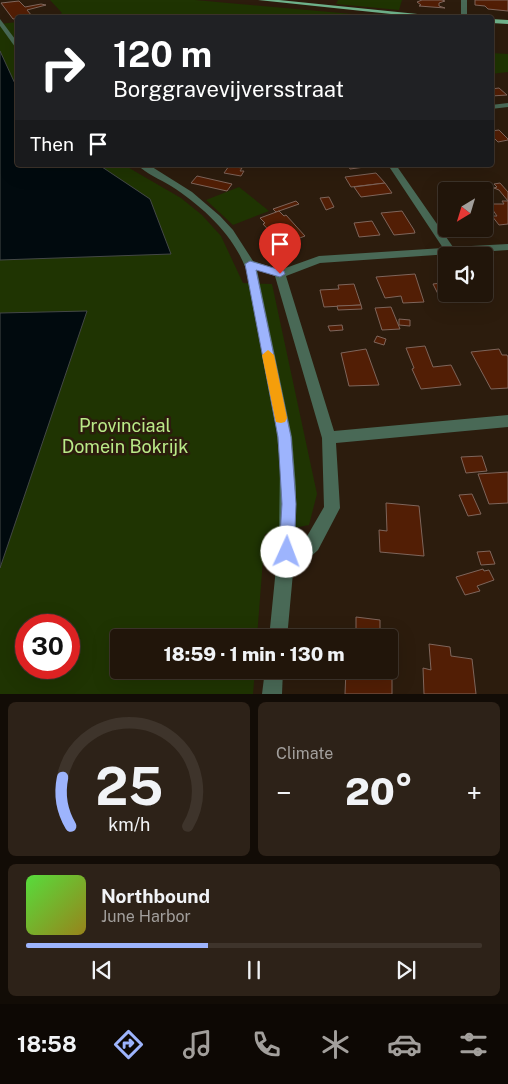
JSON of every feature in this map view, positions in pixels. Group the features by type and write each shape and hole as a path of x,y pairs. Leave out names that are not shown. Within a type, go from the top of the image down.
{"main road":[{"path":"261,0 422,15"},
{"path":"494,21 508,22"}],"street":[{"path":"464,0 464,15"},
{"path":"0,21 15,44"},
{"path":"494,107 508,105"},
{"path":"145,167 177,186 207,208 227,231 250,264 285,437 289,504 286,568 279,629"},
{"path":"393,167 447,247"},
{"path":"493,248 508,247"},
{"path":"250,264 280,274 318,260 438,252"},
{"path":"280,274 329,438 332,508 312,544 286,568"},
{"path":"329,438 508,421"},
{"path":"272,694 273,679"}],"green space":[{"path":"50,0 195,0 364,15 59,15 62,13"},
{"path":"338,0 402,0 399,10 336,4"},
{"name":"Provinciaal Domein Bokrijk","path":"15,22 15,167 127,167 181,198 202,215 221,236 243,283 272,284 317,494 309,525 265,534 258,629 110,629 110,679 254,679 253,694 0,694 0,24"},
{"path":"494,53 508,54 508,72 494,74"},
{"path":"239,187 269,211 233,225 206,200"}],"shaded area":[{"path":"0,51 15,84 15,167 102,167 150,199 171,254 0,260"},
{"path":"87,311 0,568 0,313"}],"building":[{"path":"422,0 445,1 439,3 439,6 445,8 419,6 421,5 417,2"},
{"path":"475,0 508,0 508,11 488,9 485,6 475,5"},
{"path":"19,1 25,7 46,5 27,10 31,15 15,15 15,19 13,19 1,3"},
{"path":"499,88 507,95 494,96 494,89"},
{"path":"499,130 508,140 498,142 494,138 494,131"},
{"path":"228,167 242,168 240,171 244,171 241,176 224,173"},
{"path":"349,167 365,167 350,169"},
{"path":"376,173 385,183 351,187 345,177"},
{"path":"197,176 232,184 227,191 191,183"},
{"path":"385,183 392,193 361,197 354,187"},
{"path":"500,183 508,192 508,201 499,190 494,188 497,187 494,184"},
{"path":"329,197 334,207 326,210 320,198"},
{"path":"296,201 299,204 276,212 273,209"},
{"path":"502,201 508,201 508,224 499,225 493,217 497,216 493,210 493,204 504,204"},
{"path":"279,211 284,216 286,215 305,236 284,244 278,235 274,236 260,218"},
{"path":"402,211 415,233 394,235 381,213"},
{"path":"372,221 380,235 359,237 354,223"},
{"path":"415,274 424,302 403,303 401,296 385,298 376,277"},
{"path":"438,283 438,294 433,284"},
{"path":"354,284 361,305 324,307 320,290 339,289 338,285"},
{"path":"361,305 362,309 338,310 337,306"},
{"path":"391,307 400,329 382,330 375,308"},
{"path":"399,319 410,320 410,326 399,325"},
{"path":"342,325 343,330 330,331 328,326"},
{"path":"377,336 386,339 384,345 374,342"},
{"path":"425,346 433,367 451,365 461,385 421,389 412,369 414,368 406,348"},
{"path":"366,349 379,385 349,386 341,353"},
{"path":"499,349 502,355 507,355 508,357 508,388 491,389 471,352"},
{"path":"482,456 487,471 466,473 461,457"},
{"path":"508,472 508,503 489,504 478,474"},
{"path":"472,494 481,514 468,516 459,495"},
{"path":"386,503 419,506 424,556 380,552 379,530 387,531"},
{"path":"490,551 495,564 481,565 477,552"},
{"path":"483,569 484,571 489,570 494,580 477,586 480,591 465,595 456,577"},
{"path":"356,617 380,620 380,629 356,629"},
{"path":"429,644 450,647 451,656 472,659 476,694 424,694 423,668 431,670"},
{"path":"346,679 392,679 392,694 345,694"}],"slow traffic":[{"path":"268,355 281,418"}],"route":[{"path":"280,274 250,264 285,437 289,504 287,552"}]}
